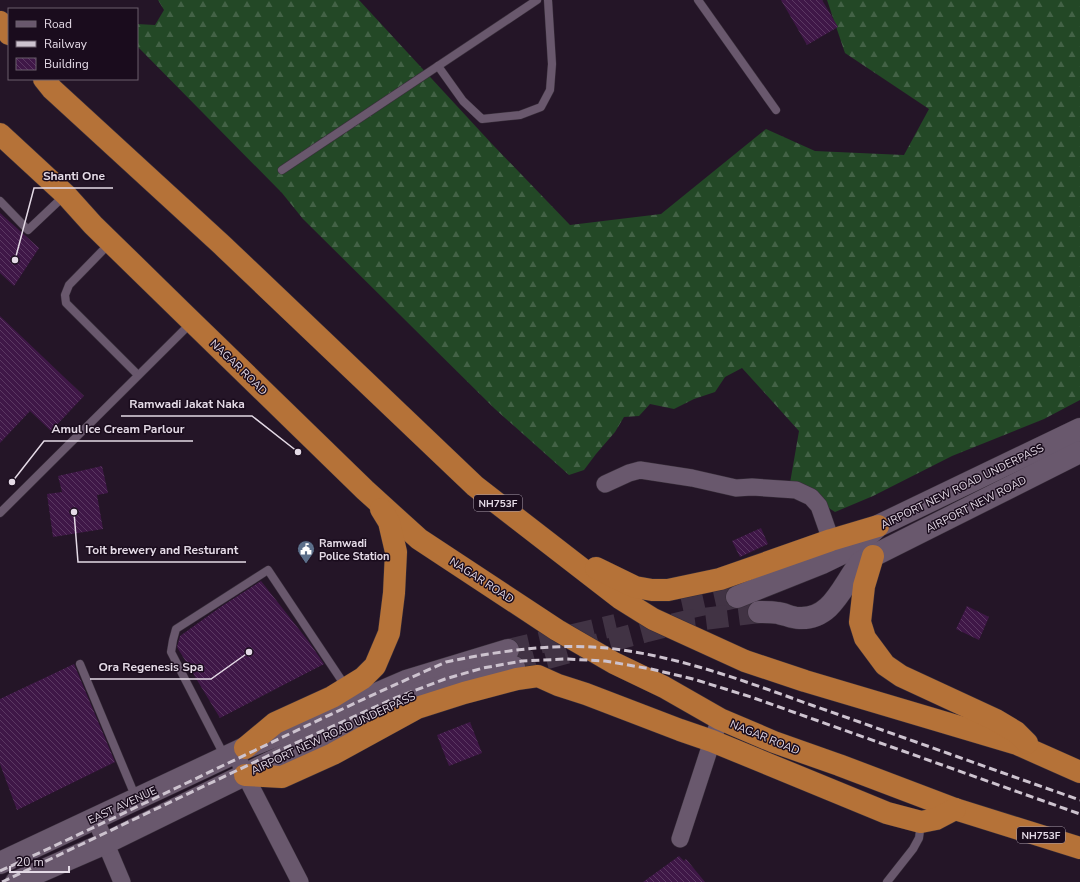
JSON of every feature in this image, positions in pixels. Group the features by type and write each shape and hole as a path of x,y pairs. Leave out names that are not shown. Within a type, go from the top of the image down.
{"highway":[{"path":"0,22 8,33"},
{"name":"NH753F","path":"45,80 52,90 222,245 476,486 621,599 653,619 745,661 805,681 1017,744 1080,772"},
{"name":"NAGAR ROAD","path":"0,134 66,195 94,225 192,321 377,501 419,539 557,630 614,663 664,687 720,719 774,742 955,809 1080,848"},
{"path":"235,753 275,723 332,697 363,678 375,666 389,633 394,593 396,552 389,522 377,501"},
{"path":"560,552 635,587 652,590 668,590 720,579 831,540 878,526"},
{"path":"873,556 864,586 860,622 865,638 885,665 901,676 996,720 1016,732 1036,753"},
{"path":"245,775 282,777 333,754 417,708 464,693 510,681 538,676 558,685 712,741 887,813 921,822 936,820 955,809"}],"main road":[{"name":"AIRPORT NEW ROAD UNDERPASS","path":"737,597 822,563 857,546 878,526 1080,428"},
{"name":"AIRPORT NEW ROAD","path":"873,556 1080,452"},
{"path":"759,612 778,613 798,618 808,618 822,613 832,604 844,589 854,570 861,562 873,556"},
{"name":"AIRPORT NEW ROAD UNDERPASS","path":"235,753 406,681 511,658 446,686 417,693 396,705 245,775"},
{"name":"EAST AVENUE","path":"0,863 136,798 235,753"},
{"path":"16,882 106,843 245,775"}],"street":[{"path":"604,484 628,473 640,470 692,478 736,488 752,487 796,490 811,497 819,506 831,540"},
{"path":"680,839 720,719"},
{"path":"235,753 300,882"},
{"path":"95,818 122,882"}],"lane":[{"path":"282,170 537,0"},
{"path":"438,66 463,101 482,119 520,115 541,107 550,90 552,70 548,0"},
{"path":"698,0 776,110"},
{"path":"0,201 28,230 66,195"},
{"path":"111,242 69,285 65,295 66,303 138,375"},
{"path":"0,513 192,321"},
{"path":"235,753 171,652 173,640 176,629 268,570 347,688"},
{"path":"80,664 136,798"},
{"path":"887,882 913,849 919,838 921,822"}],"green space":[{"path":"158,0 359,0 492,144 570,225 661,214 766,129 815,151 904,155 929,109 845,53 827,0 1080,0 1080,400 1044,419 952,456 873,496 835,512 790,483 799,431 742,368 725,377 715,392 694,399 674,409 650,404 639,416 624,417 615,432 584,470 569,475 495,409 303,219 282,193 138,47 138,24 155,25 164,10"}],"building":[{"path":"781,0 822,0 838,27 807,45"},
{"path":"0,213 39,248 14,286 0,273"},
{"path":"0,316 84,396 51,431 30,411 0,443"},
{"path":"102,466 108,493 97,495 103,529 53,537 47,494 62,492 58,476"},
{"path":"761,528 768,544 740,557 732,541"},
{"path":"261,581 309,642 324,664 220,718 177,647 180,636 222,606"},
{"path":"967,606 989,617 979,640 956,629"},
{"path":"74,664 115,762 17,810 0,764 0,699"},
{"path":"470,722 482,753 449,766 437,735"},
{"path":"679,856 684,861 686,859 705,882 643,882"}],"tunnel":[{"path":"683,609 737,597"},
{"path":"514,667 688,621 759,612"},
{"path":"508,650 616,625"}],"railway":[{"path":"0,871 334,713 446,662 486,654 546,647 607,648 660,657 712,671 1080,800"},
{"path":"2,882 278,751 395,698 445,679 483,668 522,661 566,659 605,661 651,669 693,679 751,697 1080,814"}],"place":[{"name":"Shanti One","path":"15,260"},
{"name":"Ramwadi Jakat Naka","path":"298,452"},
{"name":"Amul Ice Cream Parlour","path":"12,482"},
{"name":"Toit brewery and Resturant","path":"74,512"},
{"name":"Ramwadi Police Station","path":"306,564"},
{"name":"Ora Regenesis Spa","path":"249,652"}]}
